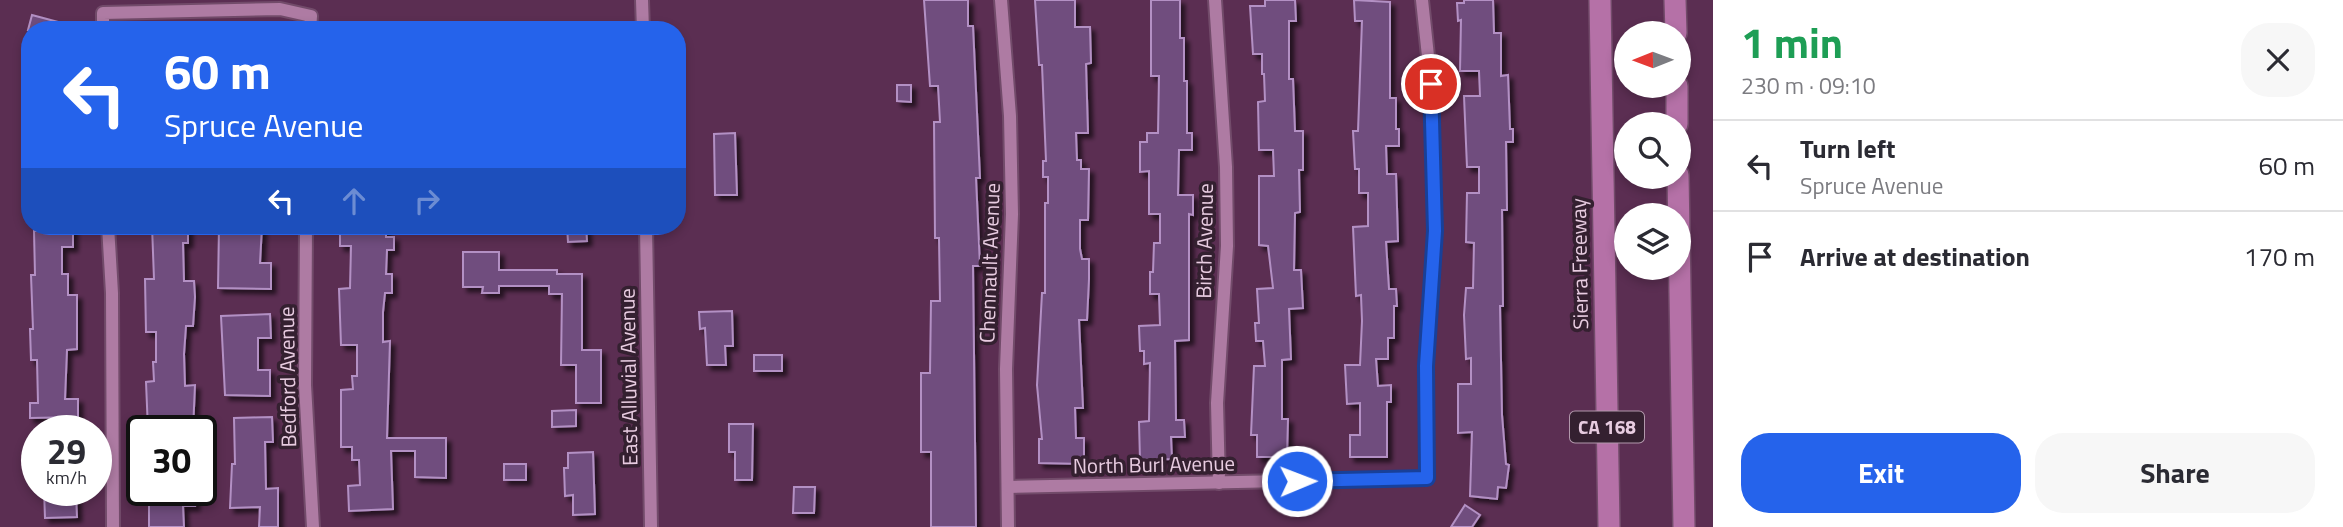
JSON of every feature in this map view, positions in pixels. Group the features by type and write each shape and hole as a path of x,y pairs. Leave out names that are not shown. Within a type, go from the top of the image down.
{"highway":[{"name":"Sierra Freeway","path":"1600,0 1609,527"},
{"path":"1675,0 1676,21"},
{"path":"1678,189 1684,527"}],"street":[{"path":"642,0 643,21"},
{"name":"Chennault Avenue","path":"1001,0 1009,103 1013,214 1006,369 1008,527"},
{"name":"Birch Avenue","path":"1215,0 1226,181 1226,268 1217,403 1219,483"},
{"name":"North Burl Avenue","path":"1008,487 1427,478 1426,366 1435,231 1431,84 1422,0"},
{"path":"103,21 103,12 203,5 280,9 311,16 311,21"},
{"path":"109,235 112,293 113,527"},
{"name":"Bedford Avenue","path":"306,235 305,385 313,527"},
{"name":"East Alluvial Avenue","path":"646,235 651,527"}],"building":[{"path":"924,0 968,0 968,26 973,26 980,178 976,178 980,266 973,266 976,527 931,527 931,452 921,452 921,373 930,373 931,301 940,301 939,238 935,238 934,122 940,122 938,86 930,86"},
{"path":"1035,0 1075,0 1075,27 1090,27 1091,63 1086,64 1088,133 1076,133 1077,160 1081,160 1081,169 1089,169 1088,220 1080,220 1082,259 1089,259 1087,320 1079,320 1083,408 1075,408 1076,438 1084,438 1084,464 1039,463 1039,439 1042,439 1037,385 1042,293 1045,293 1045,203 1048,203 1048,177 1043,177 1043,161 1046,161 1042,65 1039,65"},
{"path":"1151,0 1180,0 1180,38 1184,38 1184,81 1187,81 1187,133 1192,133 1192,150 1179,150 1178,195 1193,195 1193,215 1189,214 1189,340 1175,341 1176,420 1184,420 1185,437 1171,437 1172,459 1140,460 1139,422 1149,421 1150,363 1144,364 1144,351 1140,351 1139,326 1160,325 1159,294 1150,294 1150,272 1153,272 1154,243 1160,243 1160,214 1149,214 1149,171 1140,172 1140,142 1147,142 1147,133 1158,133 1159,76 1151,76"},
{"path":"1265,0 1295,0 1296,21 1289,21 1289,79 1293,79 1295,131 1303,131 1303,170 1299,170 1300,212 1295,213 1294,270 1301,270 1303,308 1289,309 1291,359 1282,360 1282,419 1288,419 1287,457 1257,457 1257,435 1251,435 1254,366 1265,366 1263,341 1256,341 1255,323 1259,323 1257,289 1273,288 1268,246 1259,245 1259,176 1274,176 1273,150 1259,150 1258,102 1265,101 1264,74 1262,54 1253,54 1250,6 1265,6"},
{"path":"1354,0 1390,2 1390,98 1396,98 1399,146 1386,146 1387,174 1396,174 1398,241 1386,242 1389,289 1396,289 1397,306 1394,306 1394,338 1388,338 1388,359 1376,359 1378,386 1391,385 1391,402 1387,402 1387,457 1350,457 1350,435 1360,435 1360,403 1347,404 1345,365 1360,365 1362,321 1361,295 1356,296 1353,227 1368,226 1368,193 1359,193 1359,169 1355,169 1353,131 1358,131 1362,21 1355,21"},
{"path":"1464,0 1493,0 1494,33 1501,33 1501,76 1508,75 1510,129 1513,129 1513,142 1506,142 1507,210 1502,210 1503,306 1500,306 1502,415 1506,464 1509,465 1506,488 1498,487 1497,499 1470,496 1472,432 1458,433 1458,384 1471,384 1471,358 1466,359 1464,315 1466,288 1473,288 1474,243 1466,242 1467,193 1479,193 1479,167 1467,167 1464,96 1480,96 1479,71 1460,71 1461,20 1458,21 1457,3 1464,3"},
{"path":"32,15 54,21 30,21"},
{"path":"897,85 911,85 911,102 897,101"},
{"path":"735,133 737,195 715,195 714,134"},
{"path":"34,235 73,235 73,247 62,247 62,274 68,274 68,295 77,295 77,349 67,350 65,399 78,399 78,415 30,415 30,403 38,403 37,360 31,360 31,275 35,275"},
{"path":"152,235 188,235 188,243 183,243 184,281 194,281 195,297 193,326 186,326 185,386 195,385 194,415 147,415 146,382 154,381 156,332 146,332 145,279 154,279"},
{"path":"219,235 262,235 260,263 271,263 271,289 218,288"},
{"path":"340,235 394,237 394,250 387,250 386,274 392,274 392,293 385,293 383,312 383,342 390,341 387,438 446,438 446,478 415,477 415,451 391,451 393,509 349,511 348,486 360,485 359,460 352,460 352,447 341,447 341,390 353,389 352,376 357,376 357,345 341,345 339,289 350,288 351,246 340,246"},
{"path":"568,235 587,235 587,241 568,242"},
{"path":"463,252 499,252 499,270 557,270 557,274 582,274 582,350 601,350 601,403 576,403 576,365 561,365 562,294 549,294 549,286 499,286 499,293 482,293 483,287 463,287"},
{"path":"732,311 733,346 725,346 726,365 707,365 705,328 700,329 699,312"},
{"path":"270,314 271,338 258,338 258,370 270,370 270,396 225,395 221,316"},
{"path":"754,355 782,355 782,371 754,371"},
{"path":"576,410 576,426 552,427 552,411"},
{"path":"272,417 273,442 265,442 266,489 278,488 278,527 259,527 260,507 230,508 232,464 235,464 234,418"},
{"path":"729,424 753,424 752,480 735,480 735,452 729,452"},
{"path":"593,452 595,514 573,515 573,495 565,496 564,468 568,468 568,453"},
{"path":"504,464 526,464 526,480 504,480"},
{"path":"794,487 815,487 814,513 793,513"},
{"path":"1465,505 1480,515 1472,527 1451,527"},
{"path":"45,506 76,506 77,517 45,518"},
{"path":"149,506 183,506 184,527 149,527"}],"route":[{"path":"1297,481 1427,478 1426,366 1435,231 1431,84"}]}
